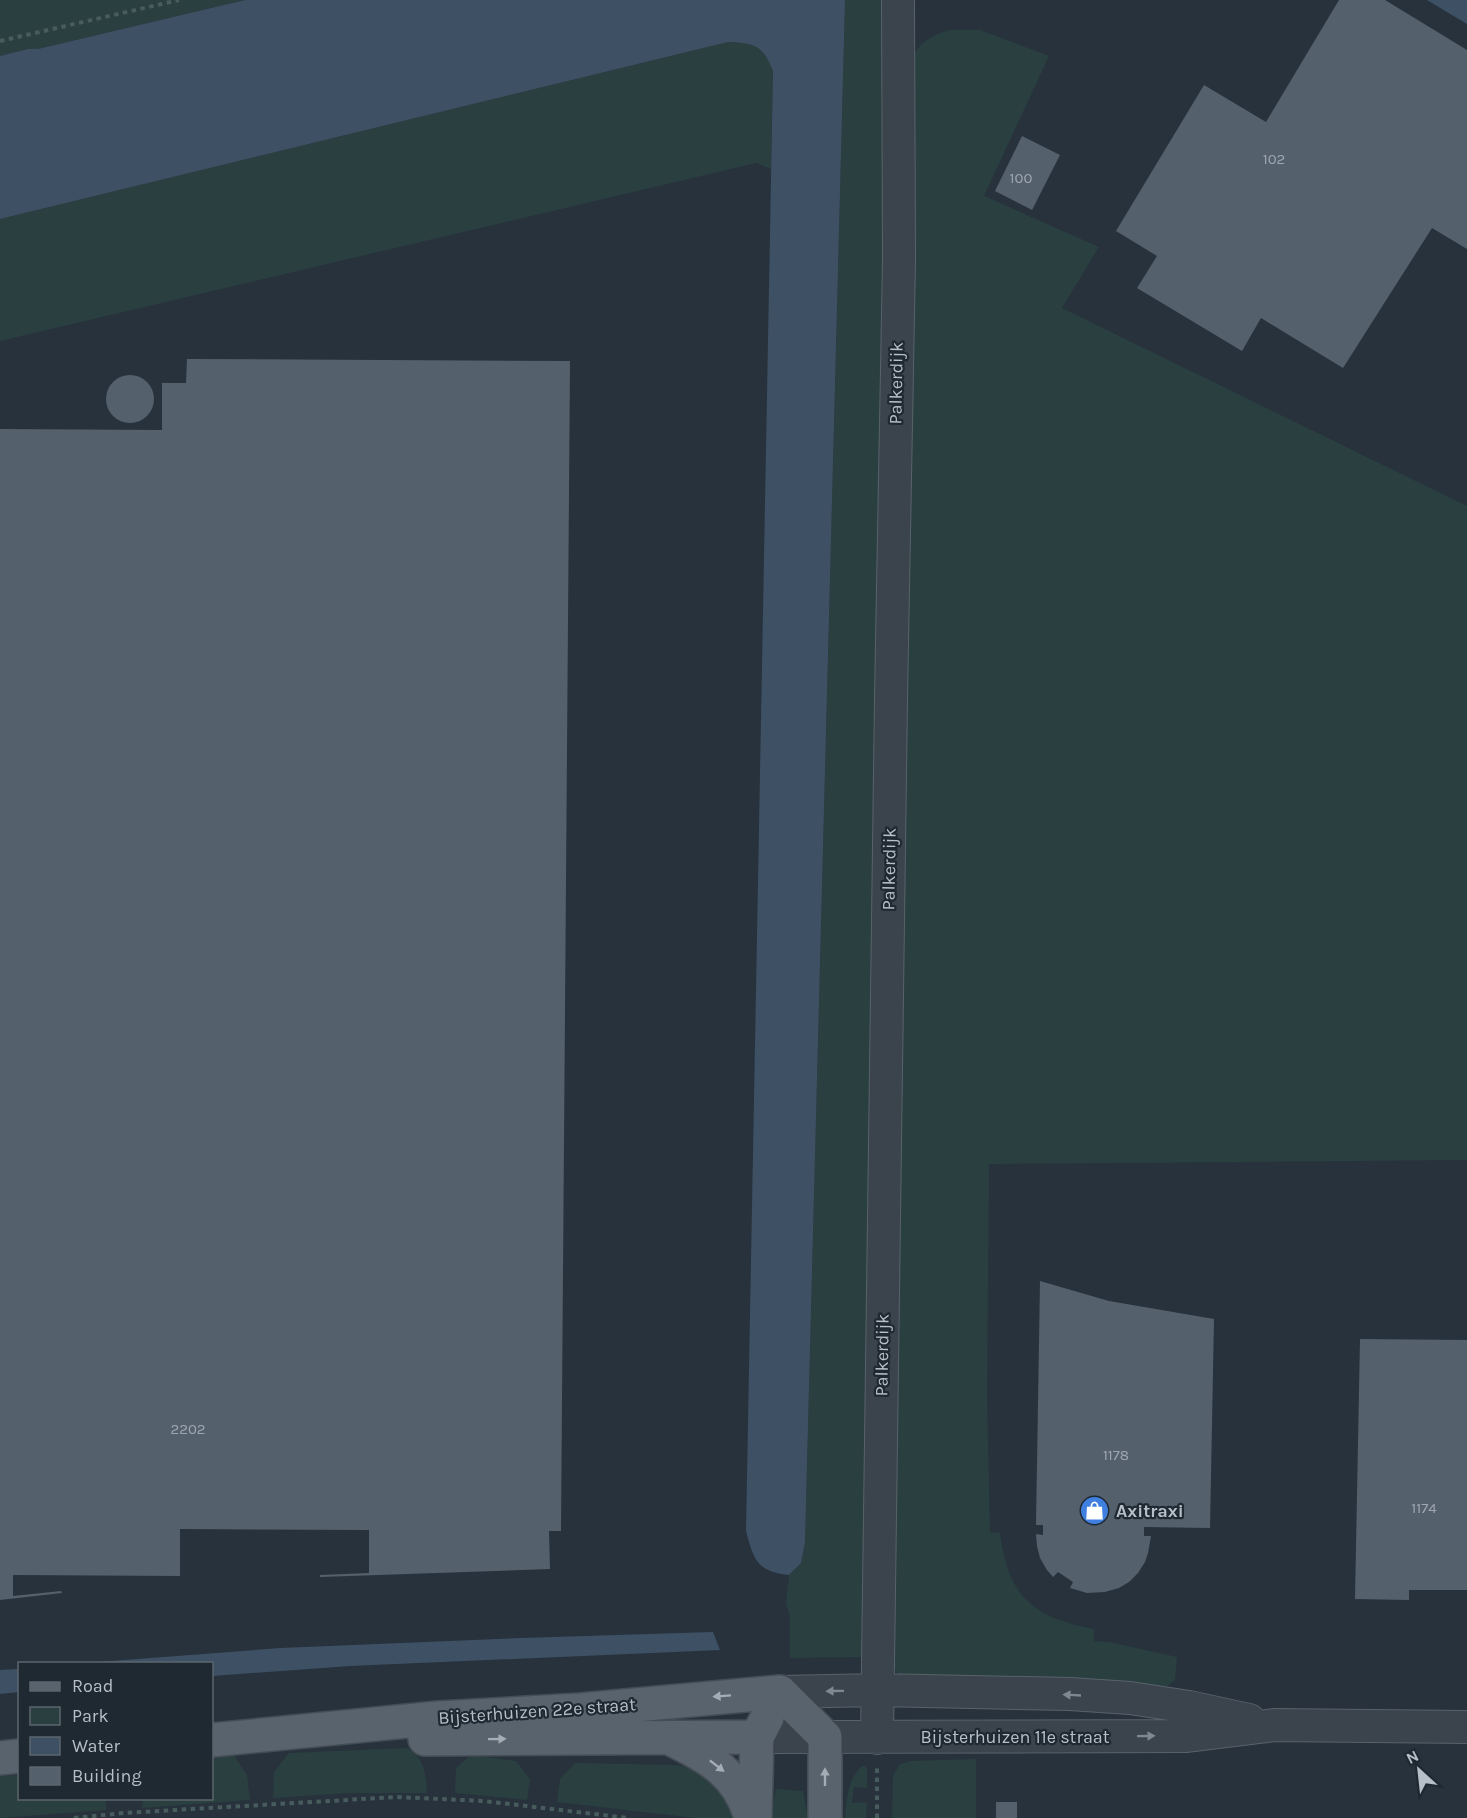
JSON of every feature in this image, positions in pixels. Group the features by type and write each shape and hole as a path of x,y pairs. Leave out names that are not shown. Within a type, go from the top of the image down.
{"main road":[{"name":"Bijsterhuizen 22e straat","path":"213,1740 438,1718 580,1710 780,1692"},
{"path":"753,1818 757,1737 780,1692 825,1737 825,1818"},
{"name":"Bijsterhuizen 22e straat","path":"295,1733 439,1740 757,1737"},
{"path":"666,1737 712,1761 728,1774 743,1795 753,1818"},
{"path":"0,1758 18,1756"}],"street":[{"name":"Palkerdijk","path":"877,1738 899,259 898,0"},
{"name":"Bijsterhuizen 11e straat","path":"780,1692 878,1690 1070,1694 1130,1698 1189,1707 1274,1725"},
{"name":"Bijsterhuizen 11e straat","path":"757,1737 1188,1736 1274,1725 1467,1727"}],"path":[{"path":"0,41 179,0"},
{"path":"877,1738 877,1818"},
{"path":"74,1818 135,1812 397,1797 484,1801 628,1818"}],"green space":[{"path":"0,0 245,0 0,56"},
{"path":"845,0 890,0 863,1657 790,1658 790,1616 786,1604 789,1575 801,1563 805,1542"},
{"path":"950,30 980,30 1049,56 984,196 1099,247 1062,308 1467,506 1467,1160 989,1164 987,1398 990,1532 1000,1533 1009,1573 1017,1588 1039,1610 1054,1618 1094,1629 1094,1641 1109,1642 1177,1657 1175,1680 1160,1692 904,1678 891,1665 911,61 926,40"},
{"path":"728,42 745,43 757,47 766,56 773,71 771,169 756,163 0,341 0,219"},
{"path":"406,1748 421,1761 427,1793 348,1793 273,1798 274,1772 289,1753"},
{"path":"234,1755 247,1775 250,1800 142,1808 143,1800 213,1800 213,1757"},
{"path":"471,1755 516,1761 530,1779 527,1800 455,1793 456,1768"},
{"path":"976,1759 976,1818 892,1818 893,1776 900,1764 911,1761"},
{"path":"575,1763 678,1765 699,1773 714,1784 737,1818 695,1818 557,1802 560,1779"},
{"path":"862,1766 867,1769 867,1788 854,1787 852,1803 867,1802 866,1818 845,1818 847,1797 853,1777"},
{"path":"18,1775 18,1800 106,1800 106,1810 0,1818 0,1776"},
{"path":"776,1789 803,1791 808,1818 770,1818"}],"water":[{"path":"245,0 845,0 805,1542 801,1563 789,1575 769,1571 758,1562 751,1550 746,1531 773,71 765,56 756,47 745,43 728,42 0,219 0,56"},
{"path":"1427,0 1467,0 1467,24"},
{"path":"713,1632 720,1650 350,1666 213,1676 213,1662 98,1662 281,1648"},
{"path":"18,1669 18,1692 0,1694 0,1670"}],"building":[{"path":"1339,0 1385,0 1467,50 1467,249 1432,228 1343,368 1261,318 1242,351 1137,288 1157,256 1116,231 1204,85 1266,122"},
{"path":"1022,136 1060,155 1032,210 995,191"},
{"path":"187,359 570,361 561,1531 549,1531 550,1569 320,1577 320,1575 369,1573 369,1530 180,1529 180,1576 13,1575 13,1596 61,1591 62,1593 0,1600 0,429 162,430 162,383 186,383"},
{"path":"125,375 135,375 147,382 154,394 154,404 147,416 135,423 125,423 110,412 106,404 106,394 117,379"},
{"path":"1040,1281 1109,1301 1214,1319 1210,1528 1144,1527 1144,1536 1151,1536 1145,1562 1129,1582 1105,1592 1087,1593 1070,1588 1073,1582 1058,1572 1053,1577 1040,1558 1037,1546 1036,1534 1043,1535 1043,1525 1036,1525"},
{"path":"1360,1339 1467,1340 1467,1590 1409,1590 1409,1600 1355,1599"},
{"path":"996,1802 1017,1802 1017,1818 996,1818"}],"place":[{"name":"Axitraxi","path":"1095,1511"}]}
